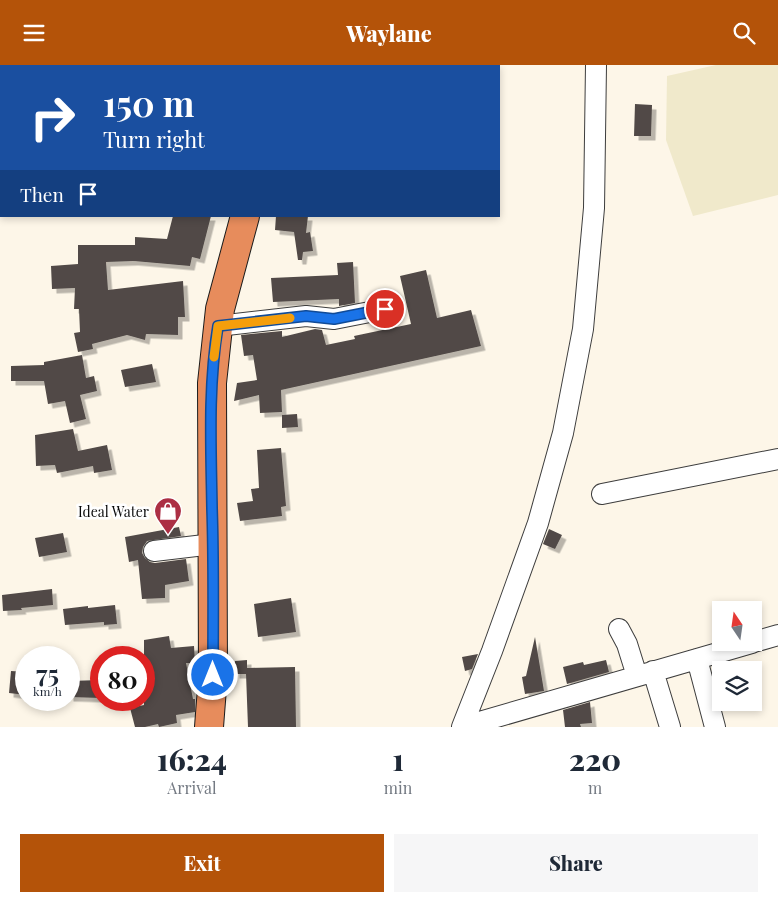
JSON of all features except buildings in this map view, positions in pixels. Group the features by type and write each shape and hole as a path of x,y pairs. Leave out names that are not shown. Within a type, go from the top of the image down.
{"highway":[{"path":"209,727 213,675 211,411 213,363 218,326 231,266 245,217"}],"street":[{"path":"462,727 492,651 538,523 563,433 583,329 594,207 596,65"},
{"path":"218,326 306,316 334,319 385,309"},
{"path":"602,493 778,459"},
{"path":"154,551 213,544"},
{"path":"620,629 645,673 670,727"},
{"path":"762,639 778,635"},
{"path":"462,727 723,651"},
{"path":"697,659 715,727"}],"shaded area":[{"path":"716,65 778,65 778,195 693,216 666,140 667,76"}],"slow traffic":[{"path":"214,357 218,326 290,318"}],"place":[{"name":"Ideal Water","path":"168,535"}],"route":[{"path":"213,675 214,573 211,411 213,363 218,326 306,316 334,319 385,309"}]}
